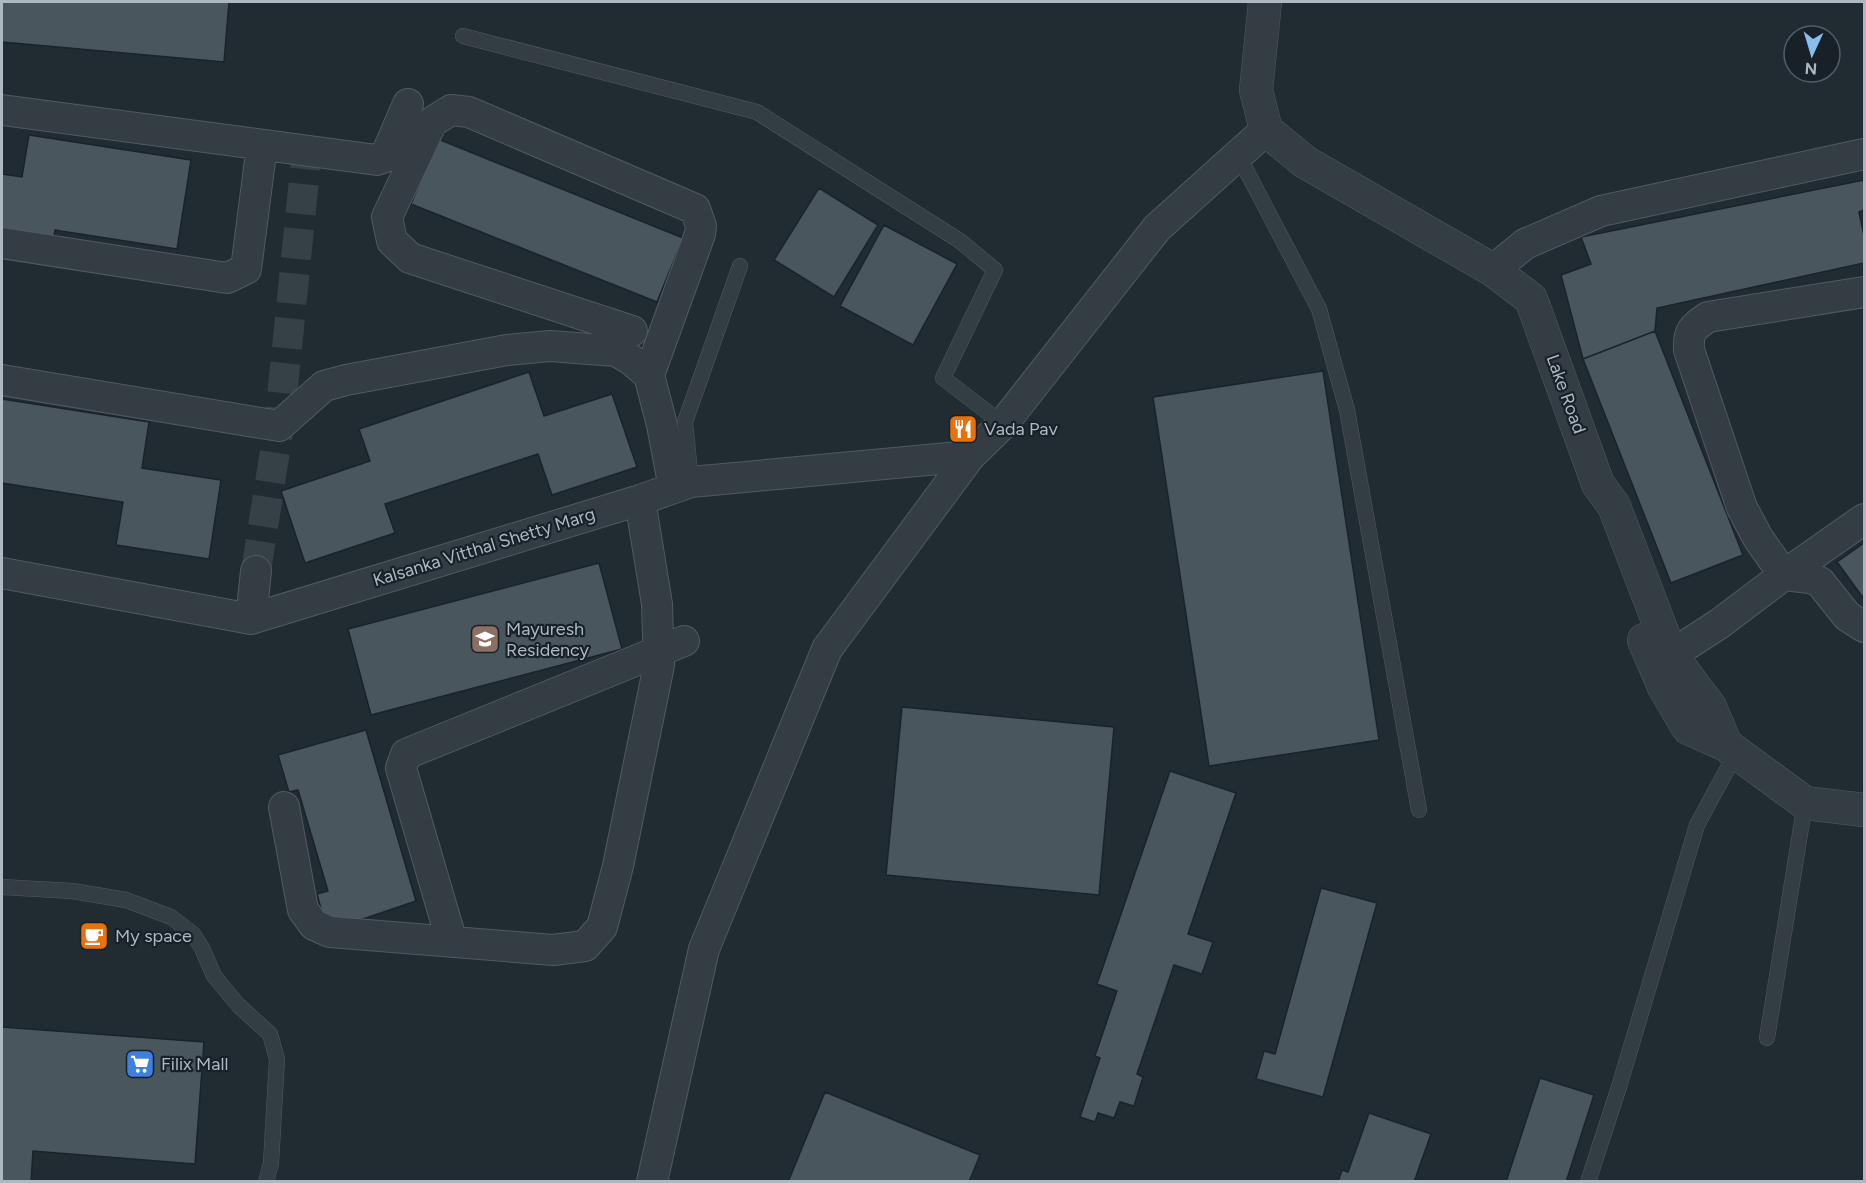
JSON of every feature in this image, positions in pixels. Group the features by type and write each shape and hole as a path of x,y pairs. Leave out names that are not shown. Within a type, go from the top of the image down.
{"street":[{"path":"652,1182 704,950 826,649 970,456 1003,424 1157,228 1266,130 1256,90 1265,2"},
{"path":"2,110 377,160 385,157 408,104"},
{"path":"632,330 410,258 392,241 387,217 432,122 451,110 469,112 695,209 701,226 700,234 649,375 662,425 683,485"},
{"name":"Lake Road","path":"1266,130 1305,162 1493,270 1531,299 1598,484 1598,508 1666,653 1664,687 1688,728 1731,749"},
{"path":"2,243 227,278 246,268 262,145"},
{"path":"1493,270 1525,244 1601,211 1864,154"},
{"path":"1864,292 1707,317 1693,327 1689,337 1689,350 1742,508 1758,538 1784,575 1810,578 1820,582 1847,616 1864,627"},
{"path":"2,380 279,426 324,387 346,380 507,350 550,346 616,351 649,375"},
{"path":"1594,437 1668,624 1666,653"},
{"name":"Kalsanka Vitthal Shetty Marg","path":"2,573 251,619 683,485 970,456"},
{"path":"640,500 657,604 671,646"},
{"path":"1666,653 1719,624 1864,519"},
{"path":"251,619 256,571"},
{"path":"284,807 303,910 314,925 330,932 553,950 585,946 602,927 618,866 659,665 671,646"},
{"path":"452,942 401,768 406,754 671,646"},
{"path":"1731,749 1805,803 1864,810"}],"lane":[{"path":"463,36 757,112 960,241 995,270 942,378 1003,424"},
{"path":"1238,155 1319,309 1347,410 1419,810"},
{"path":"683,485 685,422 740,266"},
{"path":"1587,1182 1619,1088 1697,825 1731,749"},
{"path":"1767,1038 1805,803"},
{"path":"2,887 72,891 126,900 171,917 193,934 214,976 239,1006 270,1034 277,1059 271,1163 266,1182"}],"building":[{"path":"2,2 229,2 224,62 2,42"},
{"path":"29,135 191,160 177,249 55,230 52,249 2,242 2,174 22,177"},
{"path":"438,139 683,238 657,302 411,204"},
{"path":"1864,180 1864,210 1859,212 1864,236 1864,263 1657,308 1655,331 1583,359 1561,275 1591,264 1581,237"},
{"path":"819,188 878,225 834,297 774,260"},
{"path":"884,225 957,264 913,345 840,306"},
{"path":"1655,331 1743,555 1671,583 1583,359"},
{"path":"1323,371 1379,740 1209,766 1153,397"},
{"path":"529,372 544,416 612,394 637,467 552,495 538,454 385,504 395,533 305,563 281,491 370,461 359,429"},
{"path":"2,399 149,422 142,468 221,480 209,559 116,545 123,502 2,483"},
{"path":"1864,543 1864,599 1837,562"},
{"name":"Mayuresh Residency","path":"599,563 622,649 371,715 348,629"},
{"path":"902,707 1114,727 1099,895 886,875"},
{"path":"366,730 416,901 363,919 326,927 317,894 328,891 298,790 289,792 278,755"},
{"path":"1170,771 1236,793 1188,934 1213,942 1202,974 1174,965 1137,1074 1143,1077 1134,1106 1120,1102 1114,1118 1098,1113 1095,1122 1080,1117 1100,1058 1095,1056 1117,991 1097,984"},
{"path":"1321,888 1377,903 1323,1097 1256,1079 1264,1051 1275,1054"},
{"path":"2,1027 204,1042 195,1164 33,1151 31,1182 2,1182"},
{"path":"1540,1078 1594,1095 1566,1182 1506,1182"},
{"path":"825,1092 980,1155 969,1182 788,1182"},
{"path":"1369,1113 1431,1134 1414,1182 1338,1182 1342,1170 1348,1172"}],"tunnel":[{"path":"256,571 279,426 307,150"}],"place":[{"name":"Vada Pav","path":"963,429"},
{"name":"Mayuresh Residency","path":"485,639"},
{"name":"My space","path":"94,936"},
{"name":"Filix Mall","path":"140,1064"}]}
